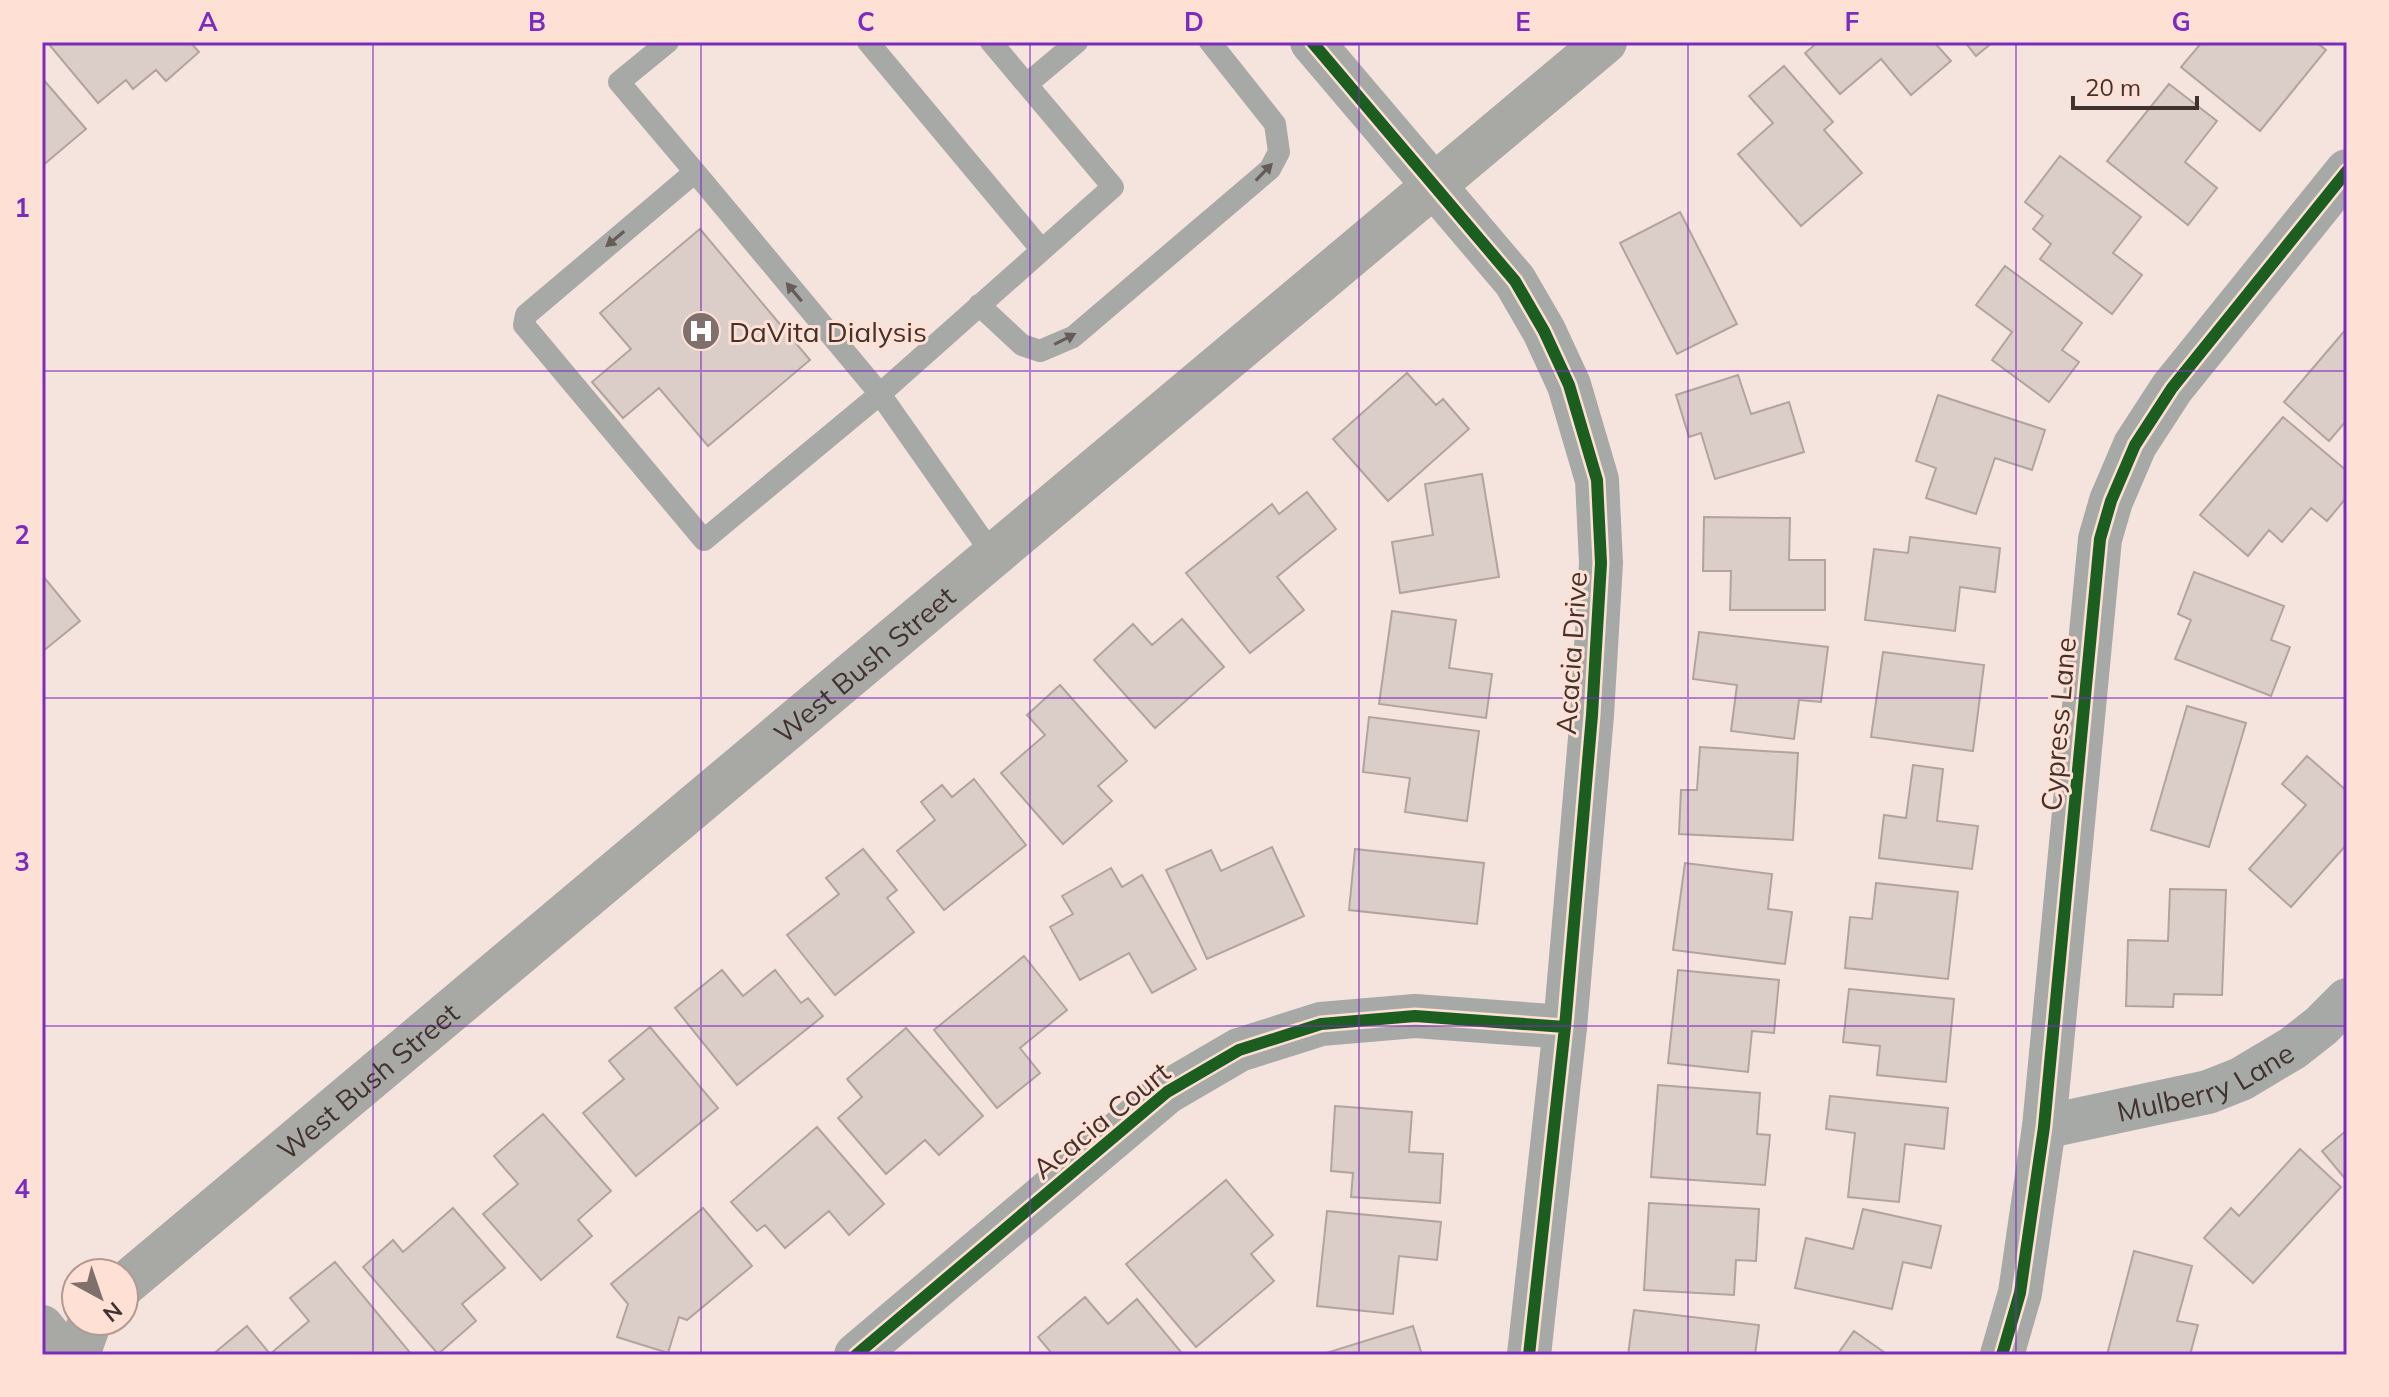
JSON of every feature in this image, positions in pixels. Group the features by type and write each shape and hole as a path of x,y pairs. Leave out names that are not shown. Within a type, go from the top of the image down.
{"main road":[{"name":"West Bush Street","path":"140,1272 1605,42"},
{"path":"42,1325 65,1355"}],"street":[{"name":"Acacia Drive","path":"1312,42 1515,281 1537,318 1569,385 1597,480 1601,563 1593,700 1565,1027 1529,1355"},
{"name":"Cypress Lane","path":"2002,1355 2020,1293 2044,1127 2100,539 2111,501 2135,445 2172,388 2347,171"},
{"name":"Mulberry Lane","path":"2044,1127 2208,1092 2241,1079 2293,1048 2347,1000"},
{"name":"Acacia Court","path":"856,1355 1167,1092 1239,1050 1321,1024 1415,1016 1565,1027"}],"lane":[{"path":"668,42 619,82 880,394 993,555"},
{"path":"868,42 1041,249"},
{"path":"695,172 526,315 524,325 704,540 880,394 1113,187 991,42"},
{"path":"1027,84 1077,42"},
{"path":"979,305 1022,345 1040,351 1073,337 1270,169 1279,152 1275,124 1210,42"}],"building":[{"path":"47,42 190,42 199,52 166,81 156,70 133,89 126,80 98,103"},
{"path":"1818,42 1934,42 1951,61 1911,95 1881,59 1840,94 1805,53"},
{"path":"1965,42 1993,42 1976,56"},
{"path":"2202,42 2316,42 2326,50 2260,131 2181,67"},
{"path":"1784,66 1833,122 1824,130 1862,173 1801,226 1738,154 1773,123 1749,96"},
{"path":"42,78 86,129 42,166"},
{"path":"2169,84 2217,121 2185,162 2217,188 2188,225 2107,161"},
{"path":"2060,156 2141,217 2113,253 2142,275 2112,314 2040,259 2051,244 2033,229 2043,216 2025,202"},
{"path":"1680,212 1737,324 1677,354 1620,243"},
{"name":"DaVita Dialysis","path":"700,229 810,360 708,446 659,388 623,418 592,382 631,349 600,313"},
{"path":"2005,266 2082,323 2062,350 2079,362 2049,402 1992,360 2012,332 1976,305"},
{"path":"2347,328 2347,420 2329,441 2284,402"},
{"path":"1407,373 1436,405 1443,399 1469,429 1388,501 1333,439"},
{"path":"1738,375 1751,414 1789,402 1804,452 1715,479 1701,433 1689,437 1676,395"},
{"path":"1938,395 2045,430 2032,470 1995,458 1976,514 1926,498 1936,468 1916,461"},
{"path":"2283,417 2347,471 2347,497 2327,521 2311,508 2282,542 2269,530 2248,556 2200,515"},
{"path":"1482,474 1499,577 1400,593 1392,542 1433,535 1425,484"},
{"path":"1307,492 1336,529 1277,577 1304,610 1250,653 1186,573 1272,504 1279,514"},
{"path":"1704,517 1790,518 1789,560 1825,560 1825,610 1730,610 1731,571 1703,571"},
{"path":"1910,537 2000,548 1995,592 1960,587 1955,631 1865,620 1874,549 1908,553"},
{"path":"2194,572 2284,606 2271,640 2290,647 2271,696 2175,659 2191,620 2178,614"},
{"path":"42,575 80,621 42,652"},
{"path":"1392,611 1456,620 1449,668 1492,674 1486,718 1379,704"},
{"path":"1182,619 1224,667 1155,728 1094,660 1133,624 1152,645"},
{"path":"1699,632 1828,647 1821,702 1799,700 1794,739 1731,731 1737,685 1693,679"},
{"path":"1883,652 1984,665 1973,751 1871,737"},
{"path":"1060,685 1127,761 1098,786 1112,801 1063,844 1001,773 1045,735 1027,715"},
{"path":"2187,706 2246,723 2209,847 2151,830"},
{"path":"1369,717 1479,731 1467,821 1405,812 1410,778 1363,772"},
{"path":"1700,747 1798,753 1793,840 1679,834 1681,790 1697,790"},
{"path":"2307,756 2347,791 2347,844 2291,907 2249,869 2306,805 2282,784"},
{"path":"1913,765 1943,769 1937,821 1978,826 1972,869 1879,858 1884,815 1906,818"},
{"path":"974,779 1026,845 944,910 897,851 935,820 921,802 942,785 952,797"},
{"path":"1272,847 1304,916 1207,959 1166,870 1211,850 1221,871"},
{"path":"863,849 897,890 887,898 914,932 835,995 787,935 839,894 826,878"},
{"path":"1355,849 1484,863 1477,924 1349,910"},
{"path":"1685,863 1772,874 1768,909 1792,912 1785,964 1673,950"},
{"path":"1111,868 1122,887 1142,875 1196,969 1152,993 1129,953 1080,980 1050,927 1073,914 1062,896"},
{"path":"1876,883 1958,892 1948,979 1845,968 1850,917 1872,919"},
{"path":"2170,889 2226,890 2222,995 2174,994 2173,1007 2126,1006 2128,940 2168,941"},
{"path":"1024,956 1067,1010 1020,1048 1040,1073 997,1108 934,1030"},
{"path":"722,970 743,996 775,970 801,1003 808,998 823,1016 737,1085 675,1008"},
{"path":"1678,970 1779,980 1774,1033 1752,1031 1748,1072 1668,1063"},
{"path":"1849,989 1954,999 1946,1082 1877,1075 1880,1046 1843,1042"},
{"path":"650,1027 718,1108 636,1176 583,1113 624,1079 609,1061"},
{"path":"906,1028 983,1116 939,1155 925,1140 886,1174 838,1118 862,1097 847,1079"},
{"path":"1658,1085 1760,1093 1757,1134 1770,1135 1765,1185 1651,1177"},
{"path":"1830,1096 1948,1108 1944,1149 1905,1144 1899,1202 1848,1197 1855,1133 1826,1129"},
{"path":"1335,1106 1412,1112 1409,1152 1443,1154 1440,1203 1351,1197 1353,1173 1331,1171"},
{"path":"543,1114 611,1191 578,1220 592,1236 541,1280 483,1214 518,1184 494,1156"},
{"path":"817,1127 884,1204 849,1235 829,1211 785,1248 765,1225 757,1231 731,1202"},
{"path":"2347,1130 2347,1181 2322,1151"},
{"path":"2300,1149 2341,1187 2253,1283 2204,1238 2231,1208 2239,1216"},
{"path":"1226,1180 1273,1235 1251,1254 1274,1281 1196,1347 1126,1264"},
{"path":"1649,1203 1759,1209 1756,1261 1736,1260 1734,1295 1644,1290"},
{"path":"453,1208 505,1268 462,1304 476,1321 438,1354 363,1267 393,1240 403,1252"},
{"path":"703,1208 752,1266 687,1320 679,1317 668,1353 617,1337 628,1304 611,1284"},
{"path":"1863,1209 1941,1226 1931,1268 1903,1262 1892,1309 1795,1288 1806,1238 1853,1249"},
{"path":"1327,1211 1441,1222 1437,1260 1399,1256 1393,1314 1317,1306"},
{"path":"2134,1251 2192,1266 2177,1321 2198,1325 2190,1355 2107,1355"},
{"path":"335,1262 412,1355 212,1355 247,1326 270,1354 309,1321 290,1298"},
{"path":"1085,1297 1108,1324 1137,1299 1181,1352 1177,1355 1053,1355 1038,1337"},
{"path":"1634,1310 1759,1325 1755,1355 1628,1355"},
{"path":"1413,1326 1422,1355 1326,1353"},
{"path":"1854,1331 1888,1355 1837,1355"}],"cycle path":[{"path":"1312,42 1515,281 1544,331 1569,385 1597,480 1601,563 1592,715 1565,1027 1529,1355"},
{"path":"2002,1355 2020,1293 2044,1127 2100,539 2111,501 2135,445 2172,388 2347,171"},
{"path":"856,1355 1167,1092 1239,1050 1321,1024 1415,1016 1565,1027"}],"place":[{"name":"DaVita Dialysis","path":"701,331"}]}
